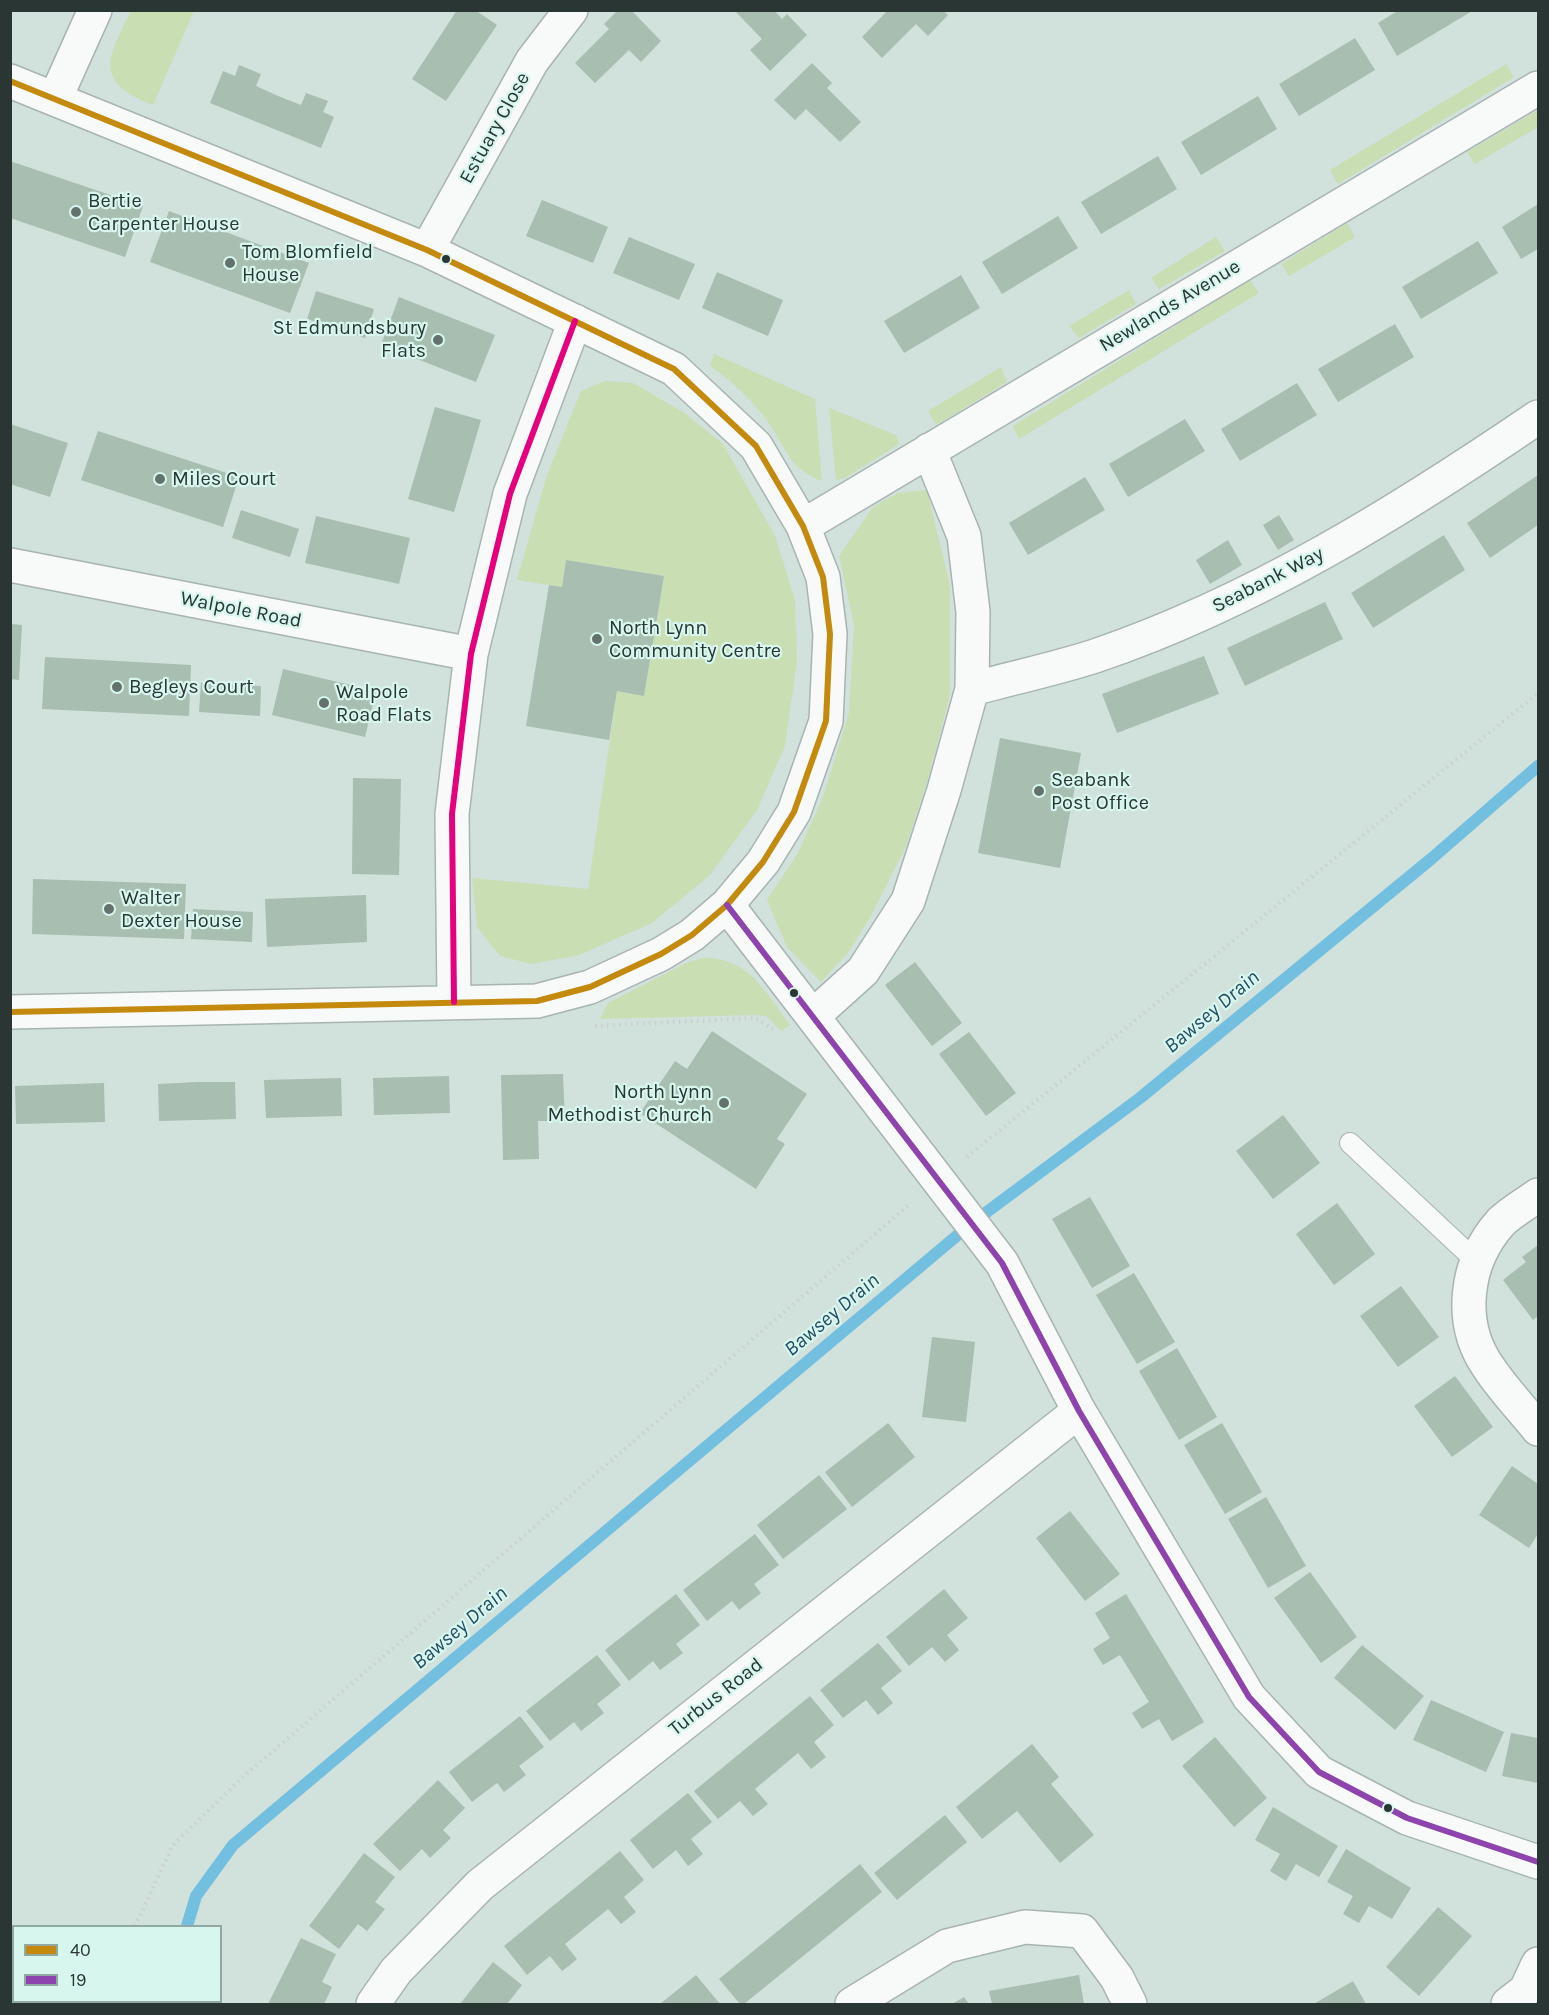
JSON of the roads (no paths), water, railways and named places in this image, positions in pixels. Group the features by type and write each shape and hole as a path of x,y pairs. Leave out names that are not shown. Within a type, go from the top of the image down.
{"street":[{"path":"55,99 96,10"},
{"name":"Estuary Close","path":"427,250 532,61 571,10"},
{"path":"10,81 427,250 675,369 756,446 803,526 823,577 830,634 826,721 794,812 763,862 727,905 692,935 661,954 591,987 537,1001 10,1012"},
{"name":"Newlands Avenue","path":"803,526 1539,88"},
{"path":"453,1002 452,814 471,654 510,494 575,321"},
{"name":"Seabank Way","path":"972,689 1094,656 1209,610 1339,544 1539,417"},
{"path":"813,1016 863,970 908,901 944,790 972,689 973,612 964,536 929,450"},
{"name":"Walpole Road","path":"10,565 471,654"},
{"path":"727,905 1002,1263 1079,1411 1249,1697 1319,1772 1407,1818 1539,1862"},
{"path":"1539,1195 1501,1222 1476,1262 1467,1293 1471,1328 1487,1366 1539,1429"},
{"name":"Turbus Road","path":"373,2004 396,1971 480,1885 1079,1411"},
{"path":"852,2004 947,1946 1025,1927 1082,1931 1117,1978 1130,2004"},
{"path":"1508,2004 1526,1990 1539,1964"}],"lane":[{"path":"1350,1143 1476,1262"}],"waterway":[{"name":"Bawsey Drain","path":"187,1925 196,1896 233,1845 972,1223 1140,1098 1431,859 1538,766"}],"place":[{"name":"Bertie Carpenter House","path":"76,212"},
{"name":"Tom Blomfield House","path":"230,263"},
{"name":"St Edmundsbury Flats","path":"438,340"},
{"name":"Miles Court","path":"160,479"},
{"name":"North Lynn Community Centre","path":"597,639"},
{"name":"Begleys Court","path":"117,687"},
{"name":"Walpole Road Flats","path":"324,703"},
{"name":"Seabank Post Office","path":"1039,791"},
{"name":"Walter Dexter House","path":"109,909"},
{"name":"North Lynn Methodist Church","path":"724,1103"}]}
